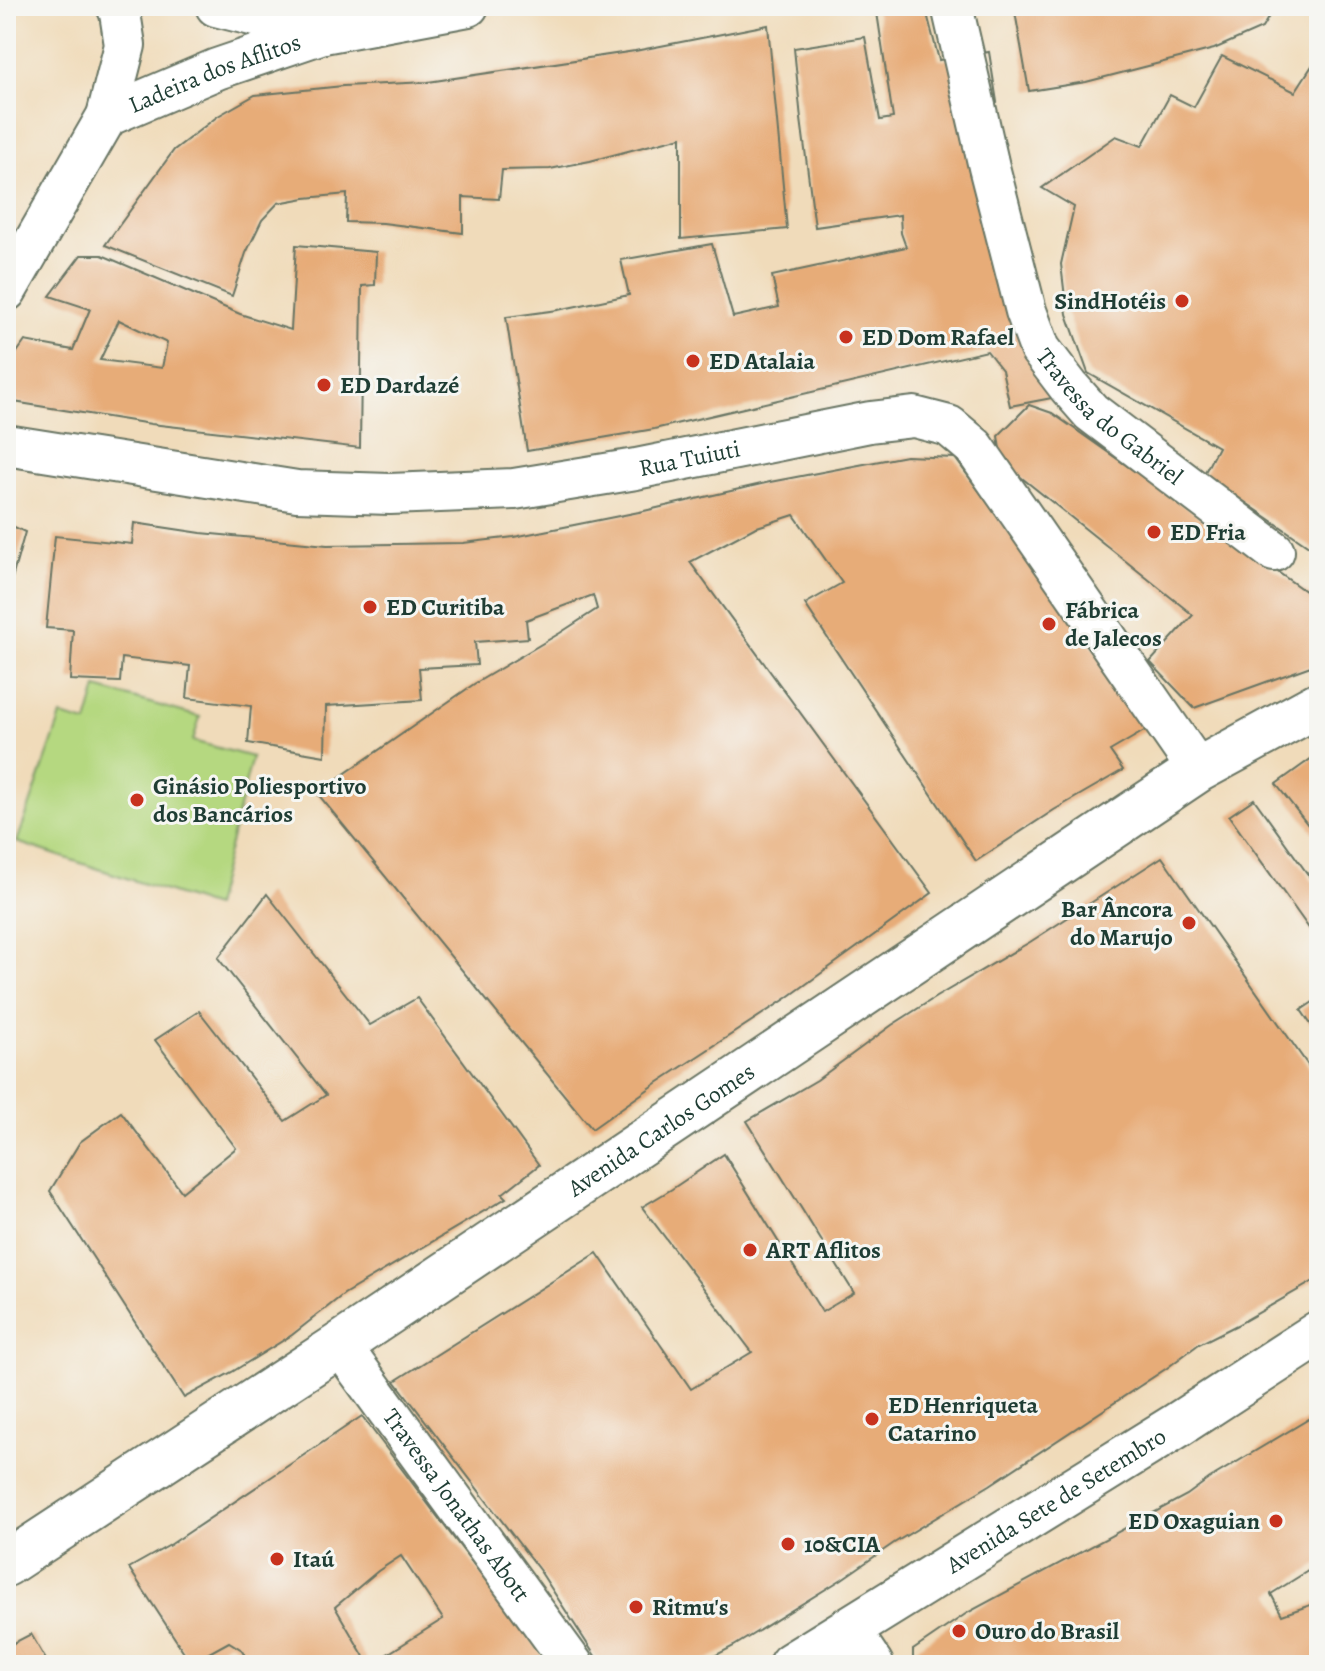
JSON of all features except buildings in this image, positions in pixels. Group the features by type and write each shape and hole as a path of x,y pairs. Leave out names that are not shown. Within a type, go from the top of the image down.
{"main road":[{"name":"Avenida Carlos Gomes","path":"6,1564 340,1345 1198,770 1319,704"},
{"name":"Avenida Sete de Setembro","path":"791,1665 859,1648 1176,1426 1319,1333"}],"street":[{"name":"Ladeira dos Aflitos","path":"6,291 107,116 125,45 117,6"},
{"path":"216,6 323,33"},
{"name":"Ladeira dos Aflitos","path":"107,116 217,69 323,33 468,6"},
{"name":"Travessa do Gabriel","path":"952,6 1022,296 1040,349 1091,412 1274,551"},
{"name":"Rua Tuiuti","path":"6,445 297,491 390,494 514,489 636,469 870,422 914,417 949,426 974,447 1198,770"},
{"name":"Travessa Jonathas Abott","path":"340,1345 573,1665"}],"green space":[{"name":"Ginásio Poliesportivo dos Bancários","path":"97,688 200,717 193,741 252,757 214,907 17,842 61,716 87,723"}],"place":[{"name":"SindHotéis","path":"1182,301"},
{"name":"ED Dom Rafael","path":"846,337"},
{"name":"ED Atalaia","path":"693,361"},
{"name":"ED Dardazé","path":"324,385"},
{"name":"ED Fria","path":"1154,532"},
{"name":"ED Curitiba","path":"370,607"},
{"name":"Fábrica de Jalecos","path":"1049,624"},
{"name":"Ginásio Poliesportivo dos Bancários","path":"137,800"},
{"name":"Bar Âncora do Marujo","path":"1189,923"},
{"name":"ART Aflitos","path":"750,1250"},
{"name":"ED Henriqueta Catarino","path":"872,1419"},
{"name":"ED Oxaguian","path":"1276,1521"},
{"name":"10&CIA","path":"788,1544"},
{"name":"Itaú","path":"277,1559"},
{"name":"Ritmu's","path":"636,1607"},
{"name":"Ouro do Brasil","path":"959,1631"}]}
